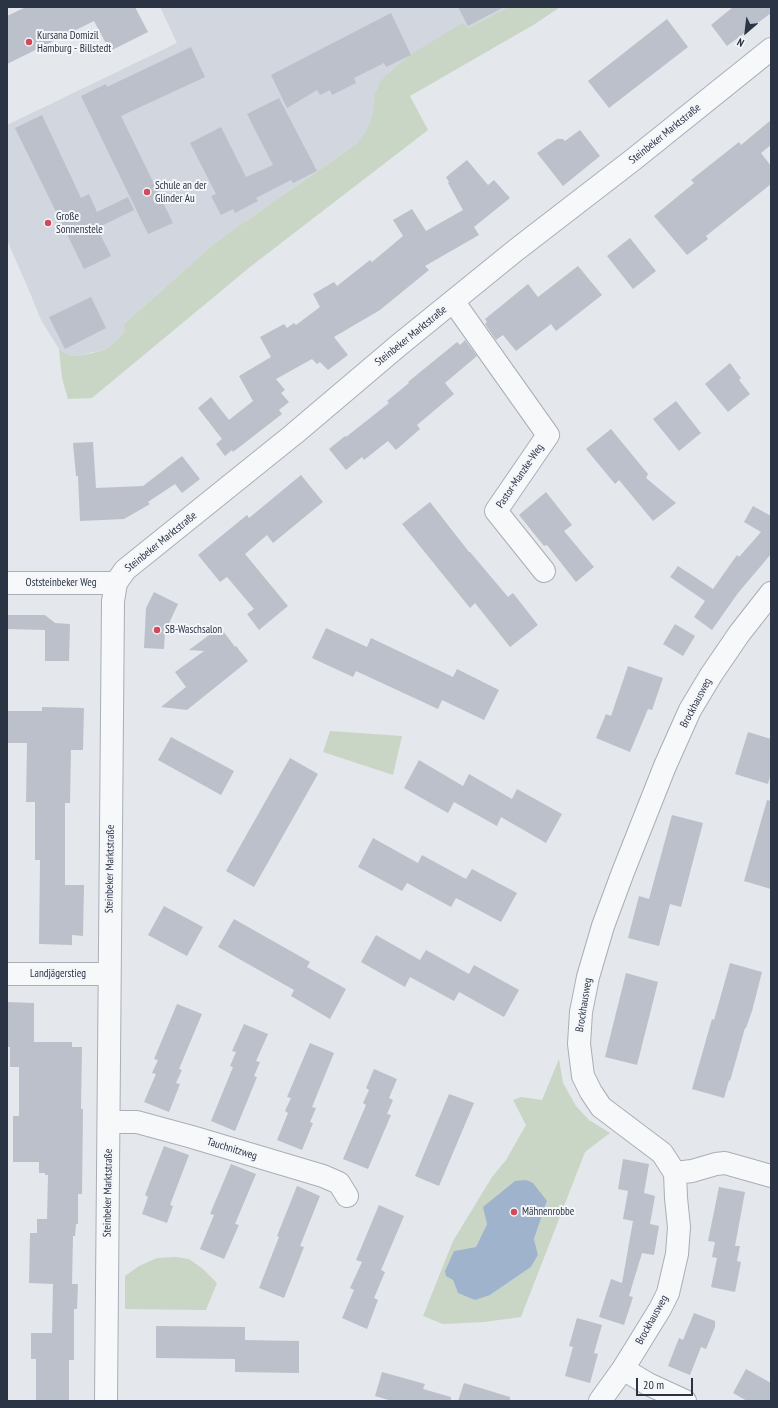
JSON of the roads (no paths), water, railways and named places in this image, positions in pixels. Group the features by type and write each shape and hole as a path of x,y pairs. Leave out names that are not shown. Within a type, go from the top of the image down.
{"street":[{"name":"Steinbeker Marktstraße","path":"106,1401 113,601 116,583 125,570 294,434 399,345 516,250 634,159 771,49"},
{"name":"Pastor-Manzke-Weg","path":"453,301 548,435 496,511 544,571"},
{"name":"Oststeinbeker Weg","path":"7,583 116,583"},
{"name":"Brockhausweg","path":"600,1401 623,1369 660,1309 668,1293 677,1254 679,1227 675,1173 662,1153 601,1107 590,1092 583,1076 579,1044 581,1012 588,977 615,891 665,766 690,710 711,675 739,634 771,593"},
{"name":"Landjägerstieg","path":"7,974 109,974"},
{"name":"Tauchnitzweg","path":"109,1122 137,1122 323,1176 339,1184 347,1196"},
{"path":"675,1173 692,1171 716,1164 725,1164 771,1176"},
{"path":"623,1369 648,1384 685,1401"}],"water":[{"path":"526,1180 533,1183 547,1201 534,1239 538,1255 531,1267 490,1295 475,1300 458,1293 453,1280 446,1276 445,1271 454,1251 476,1247 487,1224 483,1207 515,1181"}],"place":[{"name":"Kursana Domizil Hamburg - Billstedt","path":"29,42"},
{"name":"Schule an der Glinder Au","path":"147,192"},
{"name":"Große Sonnenstele","path":"48,223"},
{"name":"SB-Waschsalon","path":"157,630"},
{"name":"Mähnenrobbe","path":"514,1212"}]}
